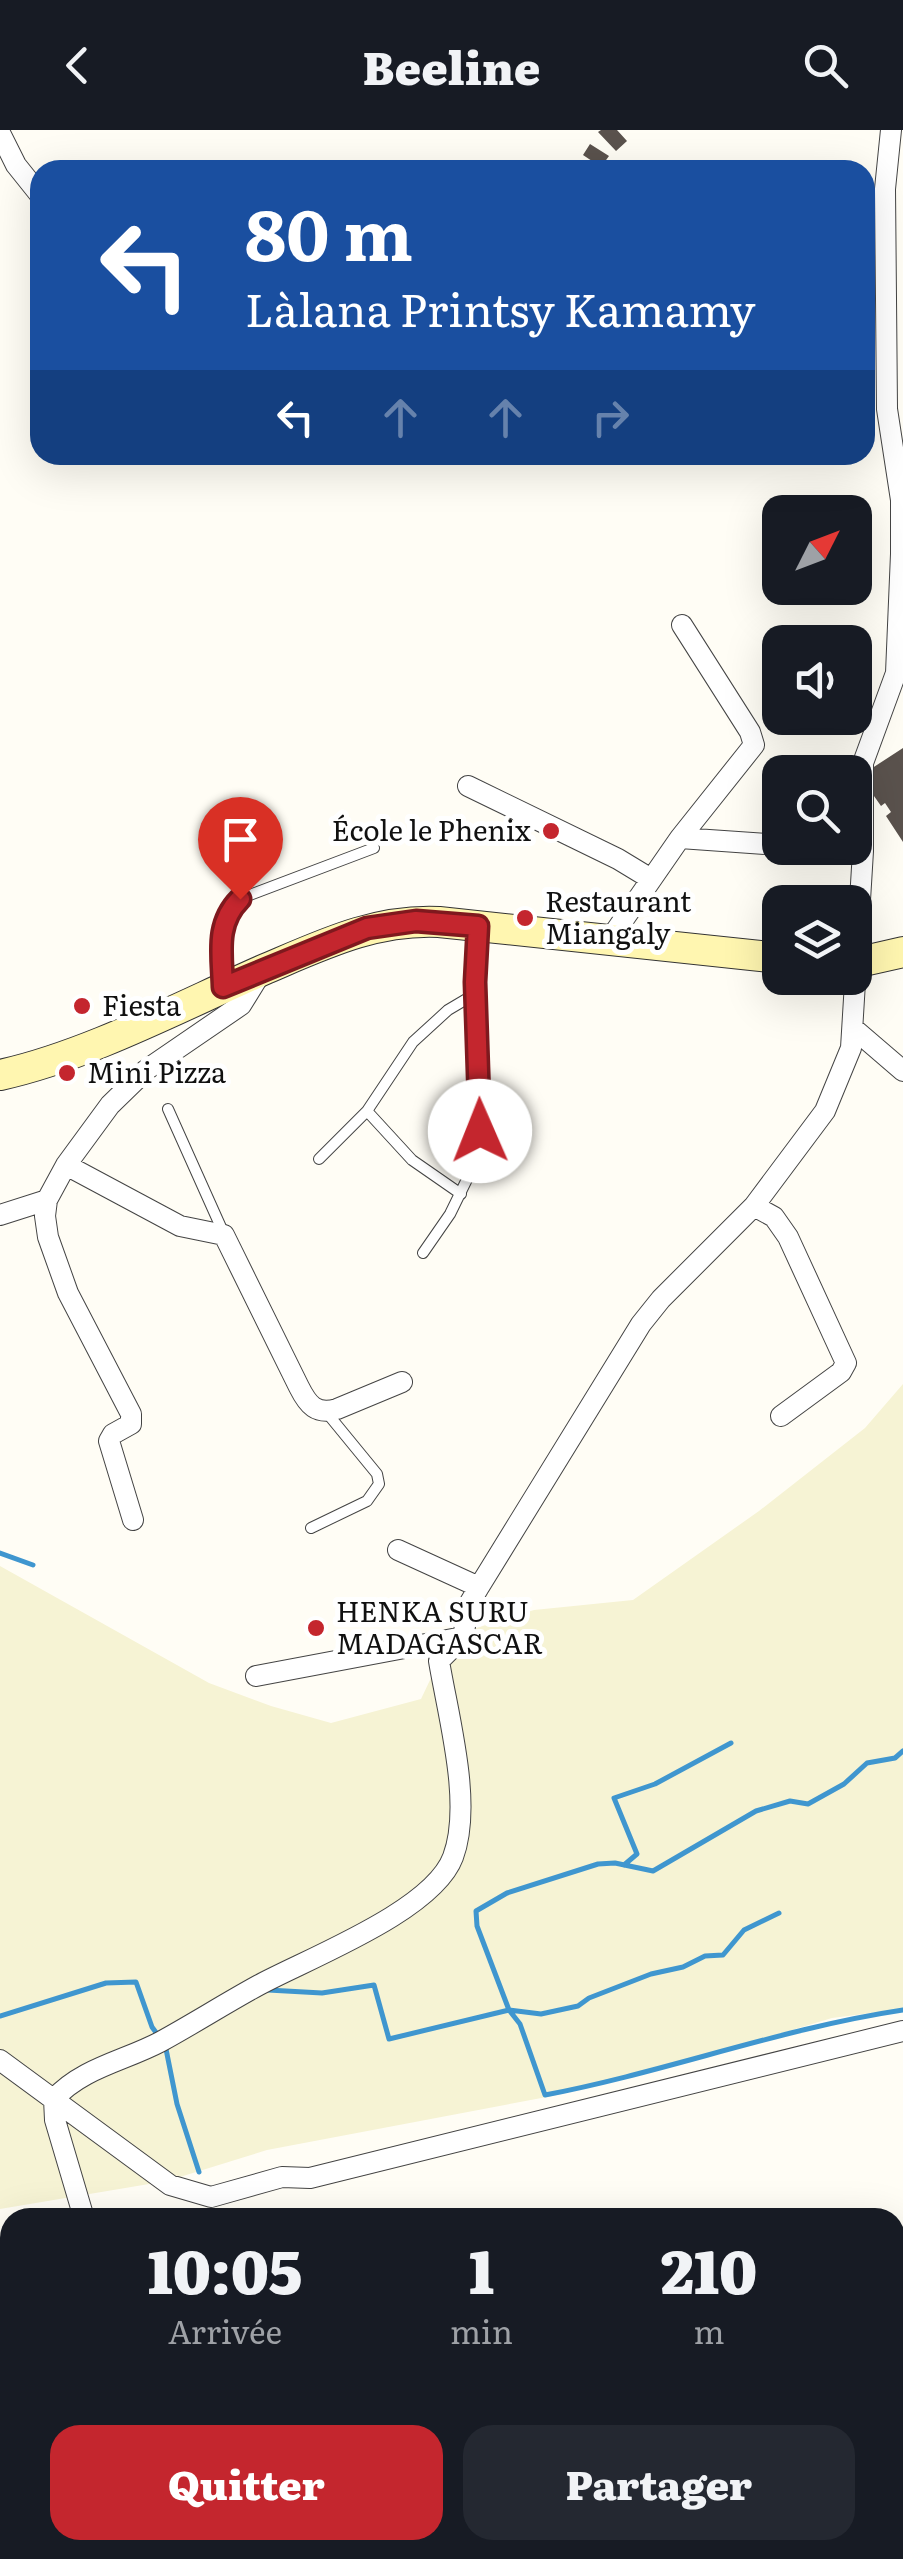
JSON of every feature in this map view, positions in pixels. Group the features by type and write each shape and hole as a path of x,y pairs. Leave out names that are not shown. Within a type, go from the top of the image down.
{"street":[{"path":"866,755 896,673 901,554 901,500 887,409 886,189 891,130"},
{"path":"0,133 16,166 30,182"},
{"path":"608,942 680,838 754,744 682,625"},
{"path":"468,786 618,858 651,879"},
{"path":"680,838 762,844"},
{"path":"0,1075 66,1055 367,928 416,921 762,956"},
{"path":"872,959 903,952"},
{"path":"132,1520 109,1441 113,1434 131,1424 131,1414 68,1293 48,1237 47,1200 88,1132 127,1087 241,1005 262,970"},
{"path":"54,2099 82,2076 152,2046 356,1936 402,1909 440,1877 453,1859 458,1837 460,1784 439,1662 463,1636 469,1604 641,1324 660,1299 754,1206 825,1111 851,1048 855,995"},
{"path":"853,1028 903,1071"},
{"path":"66,1165 180,1226 224,1235 308,1404 326,1412 402,1382"},
{"path":"0,1214 47,1200"},
{"path":"754,1206 774,1217 788,1237 846,1363 842,1372 781,1416"},
{"path":"398,1550 479,1588"},
{"path":"256,1676 463,1636"},
{"path":"0,2060 170,2185 211,2197 282,2177 310,2178 903,2031"},
{"path":"54,2099 55,2120 81,2208"},
{"path":"200,2194 205,2208"}],"lane":[{"path":"223,987 220,936 226,912 240,899 374,848"},
{"path":"424,1253 473,1168 480,1131 475,994 478,926"},
{"path":"319,1159 367,1110 413,1042 448,1010 475,994"},
{"path":"168,1109 224,1235"},
{"path":"367,1110 412,1160 461,1194"},
{"path":"311,1528 366,1501 379,1484 377,1474 326,1412"}],"shaded area":[{"path":"903,1384 903,2009 832,2018 686,2062 552,2096 267,2150 167,2181 0,2208 0,1566 209,1683 331,1723 421,1699 451,1636 534,1610 633,1600 759,1511 865,1428"}],"building":[{"path":"617,130 627,141 616,151 598,132"},
{"path":"590,144 609,156 606,160 590,160 583,155"},
{"path":"903,748 903,842 886,816 891,812 872,793 872,768"}],"waterway":[{"path":"0,1553 33,1565"},
{"path":"624,1865 637,1854 614,1798 655,1784 731,1743"},
{"path":"268,1990 322,1993 374,1985 389,2039 509,2010 477,1926 476,1911 507,1893 598,1864 615,1863 653,1871 756,1811 790,1801 808,1804 844,1784 867,1763 895,1758 903,1751"},
{"path":"509,2010 541,2014 578,2006 651,1974 683,1967 705,1956 723,1955 744,1930 779,1913"},
{"path":"0,2016 106,1983 136,1982 152,2027 160,2038"},
{"path":"509,2010 520,2024 545,2095 813,2028 903,2010"},
{"path":"165,2044 177,2104 199,2172"}],"place":[{"name":"École le Phenix","path":"551,831"},
{"name":"Restaurant Miangaly","path":"525,918"},
{"name":"Fiesta","path":"82,1006"},
{"name":"Mini Pizza","path":"67,1073"},
{"name":"HENKA SURU MADAGASCAR","path":"316,1628"}],"route":[{"path":"240,899 226,912 220,936 223,987 367,928 416,921 478,926 475,982 480,1131"}]}
